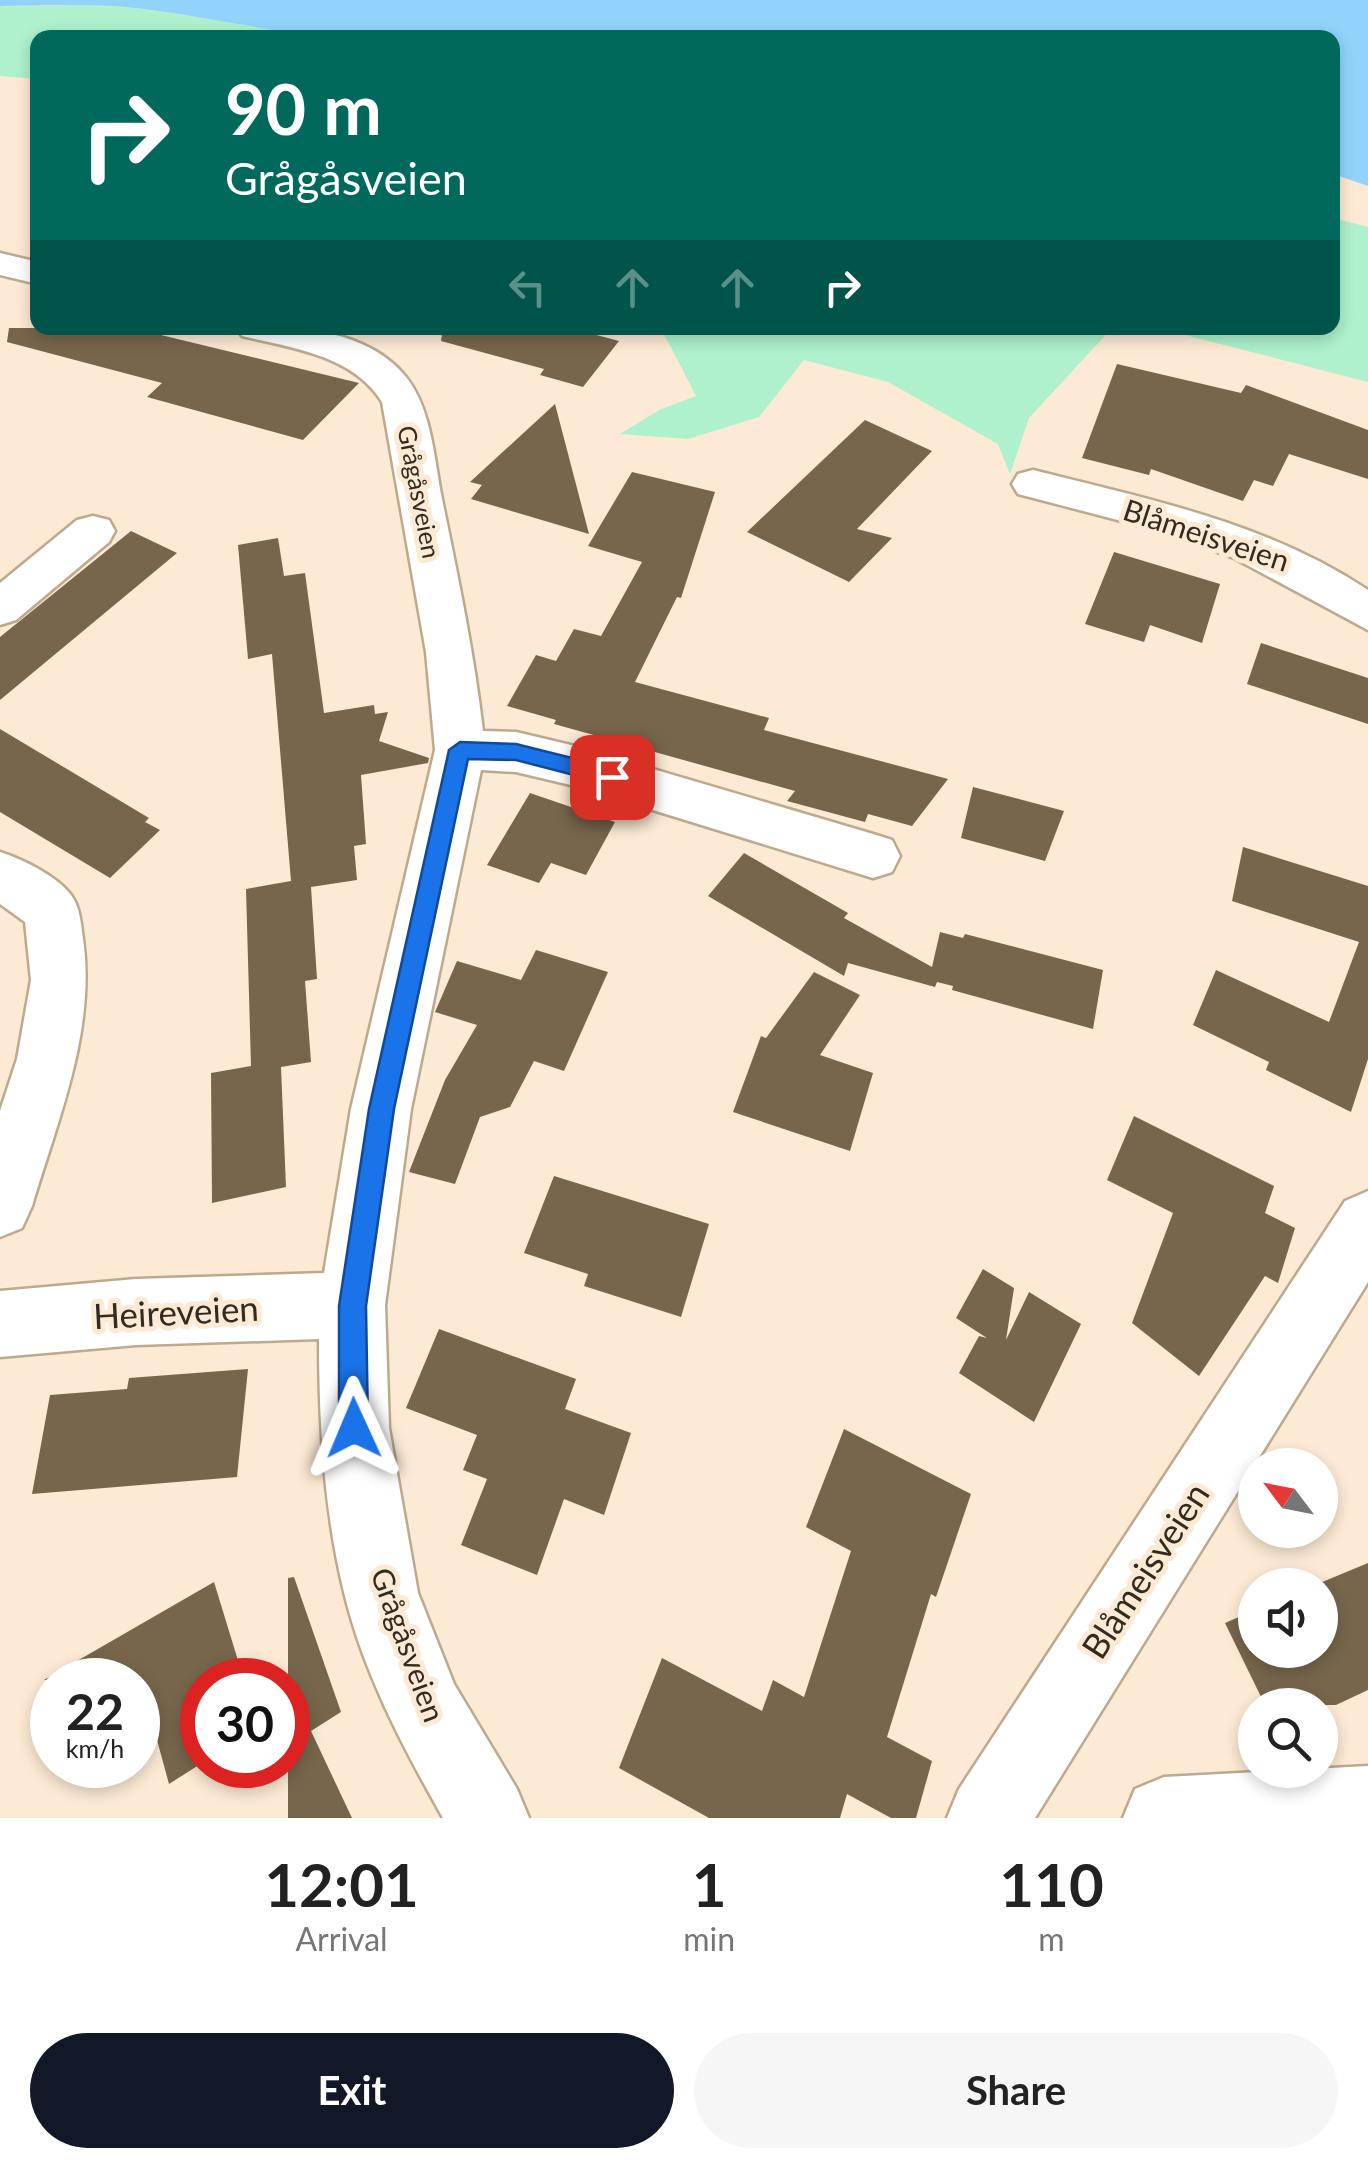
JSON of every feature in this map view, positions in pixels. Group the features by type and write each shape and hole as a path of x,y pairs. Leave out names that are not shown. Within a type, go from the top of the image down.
{"street":[{"path":"0,264 30,271"},
{"name":"Grågåsveien","path":"283,335 341,350 391,379 402,402 450,652 460,750 381,1109 352,1306 354,1428 381,1593 424,1708 488,1818"},
{"name":"Blåmeisveien","path":"1033,484 1259,547 1322,578 1368,613"},
{"path":"0,608 93,531"},
{"path":"460,750 516,752 575,766 874,856"},
{"path":"0,874 51,910 60,980 46,1059 0,1206"},
{"name":"Blåmeisveien","path":"988,1818 1357,1267"},
{"name":"Heireveien","path":"0,1324 136,1312 352,1306"},
{"path":"1164,1818 1368,1806"}],"green space":[{"path":"0,6 125,7 275,30 30,30 30,78 0,76"},
{"path":"1340,220 1368,227 1368,382 1185,335 1340,335"},
{"path":"665,335 1106,335 1029,418 1010,474 998,444 888,382 804,360 759,417 688,439 620,434 659,410 696,396"}],"water":[{"path":"0,0 1368,0 1368,186 1340,176 1340,30 275,30 125,7 0,6"}],"building":[{"path":"9,328 30,328 30,335 161,335 359,383 303,440 147,397 162,383 7,342"},
{"path":"442,335 596,335 619,341 583,387 540,375 544,369 441,341"},
{"path":"1117,364 1241,393 1246,385 1368,430 1368,479 1289,454 1273,486 1254,480 1243,501 1151,469 1149,475 1082,458"},
{"path":"555,404 589,534 471,499 482,485 470,482"},
{"path":"865,420 932,451 857,529 892,538 849,582 747,532"},
{"path":"632,472 715,492 681,598 677,597 635,682 769,718 764,730 948,779 912,826 868,814 865,822 787,801 795,791 554,724 556,720 507,706 536,655 556,661 574,629 601,636 642,562 588,546"},
{"path":"131,531 177,553 0,700 0,637"},
{"path":"278,538 284,576 305,573 324,713 374,705 375,714 388,712 379,741 429,758 428,763 361,775 366,844 354,846 357,880 311,887 317,979 305,981 311,1062 281,1067 286,1187 212,1203 211,1073 251,1066 246,889 291,881 272,654 248,659 238,545"},
{"path":"1114,552 1220,584 1202,643 1150,625 1144,642 1085,624"},
{"path":"1261,643 1368,678 1368,724 1247,684"},
{"path":"0,729 149,818 145,822 160,830 110,878 0,812"},
{"path":"973,787 1064,811 1045,861 961,838"},
{"path":"530,793 615,822 586,875 551,863 539,883 487,865"},
{"path":"1243,847 1368,886 1368,1059 1351,1112 1266,1070 1269,1062 1193,1025 1216,970 1329,1022 1359,942 1232,901"},
{"path":"744,853 848,913 844,918 932,967 940,932 963,938 965,934 1103,970 1093,1029 952,990 953,986 937,982 935,987 848,963 844,976 708,896"},
{"path":"536,950 608,972 564,1071 534,1061 510,1107 480,1117 455,1184 409,1172 445,1080 477,1025 435,1012 457,961 521,980"},
{"path":"814,972 860,995 820,1055 873,1073 850,1151 733,1112 761,1036 766,1038"},
{"path":"1134,1116 1274,1186 1265,1213 1295,1228 1278,1283 1265,1276 1199,1376 1132,1323 1173,1213 1107,1180"},
{"path":"554,1176 709,1224 681,1317 584,1286 588,1274 524,1253"},
{"path":"983,1269 1014,1288 1006,1340 1029,1292 1081,1324 1034,1422 959,1373 979,1336 987,1338 956,1318"},
{"path":"439,1329 576,1379 565,1409 631,1433 604,1515 564,1499 537,1575 461,1545 487,1479 463,1470 477,1435 406,1408"},
{"path":"248,1369 237,1477 32,1494 50,1395 127,1389 129,1378"},
{"path":"844,1429 971,1494 936,1597 931,1594 887,1737 932,1761 916,1818 891,1818 847,1794 840,1818 709,1818 619,1768 662,1658 762,1711 773,1680 804,1697 851,1551 806,1527"},
{"path":"1368,1563 1368,1690 1338,1704 1338,1688 1257,1688 1247,1668 1338,1668 1338,1575"},
{"path":"294,1577 341,1712 311,1731 352,1818 288,1818 288,1788 310,1788 310,1658 288,1658 288,1578"},
{"path":"214,1582 237,1658 180,1658 180,1777 169,1784 160,1751 160,1658 82,1658"},
{"path":"1238,1617 1238,1650 1225,1623"}],"route":[{"path":"354,1428 352,1306 381,1109 460,750 516,752 612,777"}]}
